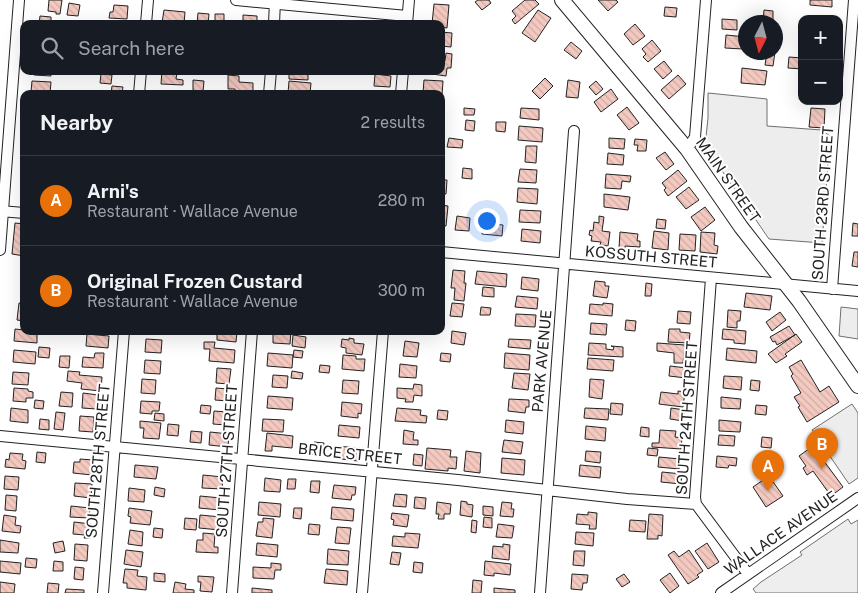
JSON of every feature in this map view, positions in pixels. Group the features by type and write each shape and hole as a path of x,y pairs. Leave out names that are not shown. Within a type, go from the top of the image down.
{"main road":[{"name":"MAIN STREET","path":"562,0 687,149 741,227 799,301 858,386"}],"street":[{"path":"0,250 19,0"},
{"path":"146,20 148,0"},
{"path":"236,0 275,2 407,20 409,0"},
{"path":"687,149 695,137 706,0"},
{"name":"SOUTH 23RD STREET","path":"832,289 854,0"},
{"path":"274,20 275,2"},
{"path":"139,90 141,75"},
{"path":"269,90 271,75"},
{"path":"401,90 403,75"},
{"name":"PARK AVENUE","path":"540,593 546,490 574,131"},
{"path":"2,211 20,213"},
{"name":"KOSSUTH STREET","path":"445,252 858,291"},
{"name":"SOUTH 24TH STREET","path":"712,278 695,494 696,504 748,574"},
{"name":"SOUTH 28TH STREET","path":"102,593 124,335"},
{"name":"SOUTH 27TH STREET","path":"232,593 252,335"},
{"path":"362,593 383,335"},
{"name":"BRICE STREET","path":"0,436 627,499 696,504"},
{"name":"WALLACE AVENUE","path":"721,593 858,498"}],"shaded area":[{"path":"708,93 767,99 767,126 822,130 830,136 822,243 769,239 705,146"},
{"path":"841,307 858,309 858,339 839,336"},
{"path":"852,404 858,413 858,478 849,484 812,430"},
{"path":"848,519 851,524 858,520 858,593 756,593 753,589 761,582 802,555 800,552"}],"building":[{"path":"49,0 62,0 60,14 48,11"},
{"path":"478,0 489,0 491,3 482,10 475,2"},
{"path":"525,0 535,0 539,4 515,24 512,20 516,16 512,11"},
{"path":"598,0 616,0 618,2 608,11"},
{"path":"810,0 832,0 832,7 810,5"},
{"path":"69,3 80,5 78,16 67,15"},
{"path":"434,4 449,5 447,28 445,28 445,20 432,20"},
{"path":"114,5 128,6 127,19 109,18 110,12 113,12"},
{"path":"665,7 677,8 676,17 664,16"},
{"path":"164,10 185,12 184,20 162,20"},
{"path":"538,10 551,18 535,42 522,33"},
{"path":"764,10 773,11 773,15 764,15"},
{"path":"198,13 209,14 208,20 197,20"},
{"path":"215,14 224,14 224,20 215,20"},
{"path":"243,15 257,16 257,20 243,20"},
{"path":"40,16 51,17 51,20 40,20"},
{"path":"722,19 737,20 737,30 722,29"},
{"path":"635,24 645,36 633,45 624,34"},
{"path":"445,32 452,33 451,47 445,46"},
{"path":"726,35 738,36 738,49 725,48"},
{"path":"652,40 661,51 648,62 643,57 646,54 642,49"},
{"path":"571,42 582,51 576,59 564,50"},
{"path":"446,53 452,54 451,68 447,68 446,76 439,75 445,75"},
{"path":"789,57 798,58 798,69 788,68"},
{"path":"766,60 774,60 773,66 765,65"},
{"path":"664,61 672,71 663,79 654,69"},
{"path":"742,68 767,71 765,85 741,83"},
{"path":"101,75 112,75 111,84 100,83"},
{"path":"162,75 177,75 176,79 183,80 183,85 161,84"},
{"path":"228,75 239,76 239,82 253,83 253,90 228,89"},
{"path":"289,75 308,75 308,80 289,79"},
{"path":"375,75 391,76 390,87 374,86"},
{"path":"678,75 686,84 669,99 661,90"},
{"path":"545,78 553,86 540,99 532,91"},
{"path":"193,80 204,81 203,90 193,90"},
{"path":"424,80 443,81 442,90 423,90"},
{"path":"568,80 580,82 578,98 566,97"},
{"path":"32,81 51,82 50,90 31,90"},
{"path":"289,81 311,83 310,90 288,90"},
{"path":"596,81 603,89 596,95 589,87"},
{"path":"112,86 123,87 122,90 112,90"},
{"path":"611,89 618,99 601,112 594,102"},
{"path":"627,107 639,123 629,130 617,115"},
{"path":"464,108 475,109 474,115 464,115"},
{"path":"521,108 539,109 539,120 520,118"},
{"path":"811,108 825,109 824,128 809,127"},
{"path":"466,120 475,121 474,131 465,130"},
{"path":"496,122 506,122 505,132 496,131"},
{"path":"519,126 543,128 542,142 518,140"},
{"path":"449,138 463,140 462,148 447,147"},
{"path":"609,138 625,139 624,149 609,148"},
{"path":"635,139 647,140 646,151 637,151 638,145 634,145"},
{"path":"526,146 537,146 536,163 525,162"},
{"path":"665,152 674,164 666,170 656,158"},
{"path":"608,153 624,155 623,165 607,164"},
{"path":"463,168 472,169 472,179 462,178"},
{"path":"520,169 537,170 536,183 518,182"},
{"path":"678,170 687,181 668,196 664,190 666,188 662,183"},
{"path":"606,174 631,176 630,182 622,181 621,189 605,188"},
{"path":"445,180 447,180 446,194"},
{"path":"689,187 699,200 686,209 676,197"},
{"path":"518,188 538,189 537,204 517,202"},
{"path":"604,194 630,197 628,210 604,207"},
{"path":"445,206 448,206 445,226"},
{"path":"705,207 715,220 701,231 691,217"},
{"path":"520,210 541,211 540,223 519,222"},
{"path":"457,216 470,218 469,231 455,230"},
{"path":"599,216 604,217 602,231 610,232 608,246 600,245 601,242 591,241 592,236 589,235 590,230 593,231 594,222 599,223"},
{"path":"657,219 666,220 665,229 656,228"},
{"path":"15,223 20,224 20,255 12,254"},
{"path":"483,223 503,225 502,236 482,234"},
{"path":"853,223 858,224 858,236 852,236"},
{"path":"522,229 541,231 540,243 521,241"},
{"path":"654,231 669,233 668,250 652,248"},
{"path":"620,232 638,234 637,241 640,241 640,247 625,246 625,249 619,248"},
{"path":"701,232 715,233 714,245 718,246 717,254 700,252"},
{"path":"680,234 696,235 695,251 679,250"},
{"path":"854,252 858,252 858,267 852,266"},
{"path":"453,270 465,271 464,301 454,300 455,288 451,288"},
{"path":"477,271 507,274 506,287 475,284"},
{"path":"522,277 539,279 538,291 521,289"},
{"path":"595,281 605,282 605,286 609,286 607,298 593,296"},
{"path":"646,283 652,284 651,296 645,296"},
{"path":"483,287 494,288 494,297 482,296"},
{"path":"746,293 772,296 770,310 744,307"},
{"path":"517,296 538,298 537,309 515,307"},
{"path":"19,303 20,303 20,320 17,320"},
{"path":"452,303 464,304 462,317 450,316"},
{"path":"603,303 613,304 612,316 589,314 590,304 603,305"},
{"path":"481,307 491,308 490,315 480,315"},
{"path":"728,310 741,311 740,321 737,321 737,328 727,327"},
{"path":"678,311 691,312 690,324 677,323"},
{"path":"780,312 786,320 772,331 766,322"},
{"path":"516,314 536,315 535,327 515,326"},
{"path":"626,320 636,321 635,331 625,330"},
{"path":"591,323 607,324 606,335 590,334"},
{"path":"789,326 795,335 777,345 775,341 773,342 770,337"},
{"path":"15,329 20,330 20,335 37,335 37,343 14,341"},
{"path":"669,329 680,329 680,332 690,333 689,343 668,342"},
{"path":"723,329 746,331 745,344 734,343 734,340 722,339"},
{"path":"452,331 466,333 464,345 451,343"},
{"path":"796,334 802,342 776,363 768,354"},
{"path":"87,335 109,336 108,348 86,346"},
{"path":"217,335 237,335 236,342 217,340"},
{"path":"273,335 291,335 290,344 273,343"},
{"path":"293,335 306,337 305,348 292,346"},
{"path":"349,338 354,339 354,343 364,344 362,355 346,353 346,348 341,347 342,339 349,340"},
{"path":"146,339 162,340 161,353 145,352"},
{"path":"509,339 531,340 530,349 508,347"},
{"path":"405,341 419,343 417,357 403,356"},
{"path":"204,342 215,342 214,348 235,350 234,363 209,361 210,349 204,349"},
{"path":"589,343 606,344 606,349 613,350 614,347 611,346 623,347 623,357 588,355"},
{"path":"657,343 685,345 683,363 674,363 674,353 657,351"},
{"path":"39,347 50,348 49,358 38,357"},
{"path":"727,348 757,351 756,363 726,360"},
{"path":"14,350 36,352 35,364 13,362"},
{"path":"294,350 303,351 302,358 293,357"},
{"path":"95,353 104,353 103,368 82,367 83,357 94,358"},
{"path":"268,353 293,355 292,368 267,366"},
{"path":"441,353 451,354 450,362 440,361"},
{"path":"505,353 530,355 529,370 504,368"},
{"path":"343,355 356,356 356,359 365,359 364,371 342,369"},
{"path":"60,356 70,356 69,368 59,367"},
{"path":"588,358 614,360 613,371 587,369"},
{"path":"145,360 161,361 160,374 144,373"},
{"path":"801,360 820,392 829,386 839,402 807,422 794,397 801,393 791,376 793,374 789,367"},
{"path":"400,364 417,366 416,378 399,377"},
{"path":"320,365 330,366 329,373 319,372"},
{"path":"670,366 687,368 686,378 669,376"},
{"path":"217,368 231,369 229,384 216,383"},
{"path":"68,371 80,372 79,375 102,377 101,391 81,389 82,383 67,381"},
{"path":"292,371 303,373 302,379 291,378"},
{"path":"13,372 29,373 28,385 12,384"},
{"path":"514,373 530,374 528,390 512,388"},
{"path":"273,375 288,376 287,388 272,387"},
{"path":"724,376 742,377 741,390 723,388"},
{"path":"142,379 156,380 155,394 141,393"},
{"path":"590,379 604,380 602,399 589,397"},
{"path":"343,380 359,381 358,394 342,393"},
{"path":"751,380 760,381 759,391 750,390"},
{"path":"414,384 422,385 422,396 414,395 413,402 405,402 406,399 397,398 397,388 413,389"},
{"path":"14,388 28,389 28,391 33,392 33,398 26,398 26,402 13,401"},
{"path":"216,388 228,389 228,401 215,400"},
{"path":"678,391 685,392 683,407 659,404 661,392 678,394"},
{"path":"61,392 73,393 72,407 59,406"},
{"path":"83,393 98,395 97,409 82,408"},
{"path":"268,396 293,398 292,410 267,408"},
{"path":"721,397 741,399 740,409 721,408"},
{"path":"509,399 529,400 529,407 526,407 525,413 508,411"},
{"path":"35,400 44,401 43,409 34,408"},
{"path":"141,401 160,402 159,411 152,411 152,414 140,413"},
{"path":"342,402 362,404 361,414 358,413 358,418 341,416"},
{"path":"611,403 623,404 622,415 610,414"},
{"path":"201,405 211,406 210,414 200,413"},
{"path":"756,405 767,406 766,415 755,414"},
{"path":"11,408 28,410 28,423 10,421"},
{"path":"397,408 421,410 420,415 427,416 426,423 395,421"},
{"path":"585,408 609,409 608,420 584,418"},
{"path":"671,408 685,410 683,421 670,419"},
{"path":"438,410 448,411 447,420 437,419"},
{"path":"214,411 227,412 226,425 213,424"},
{"path":"56,412 65,413 63,430 54,429"},
{"path":"155,413 164,414 164,421 154,420"},
{"path":"80,416 94,417 93,432 79,431"},
{"path":"40,419 49,420 49,430 39,429"},
{"path":"263,419 284,420 283,432 262,431"},
{"path":"506,420 524,422 523,434 505,432"},
{"path":"719,420 741,422 740,432 719,431"},
{"path":"140,421 161,423 159,439 143,438 144,428 140,428"},
{"path":"168,424 179,425 178,436 167,435"},
{"path":"339,425 360,427 359,438 338,436"},
{"path":"586,426 606,428 605,441 585,439"},
{"path":"641,427 649,428 649,437 640,436"},
{"path":"404,430 414,432 413,440 418,440 418,445 403,444"},
{"path":"660,430 676,431 675,437 682,438 681,449 652,447 652,443 659,443"},
{"path":"191,431 202,432 201,443 190,442"},
{"path":"210,432 229,434 228,447 209,445"},
{"path":"267,433 293,436 292,448 272,446 272,451 265,451"},
{"path":"719,435 735,436 734,446 718,445"},
{"path":"762,437 772,438 771,448 761,447"},
{"path":"504,440 523,442 521,454 502,452"},
{"path":"314,442 324,443 323,454 312,454"},
{"path":"335,446 360,448 358,461 333,458"},
{"path":"813,446 843,487 831,496 813,471 807,475 803,468 806,466 799,456"},
{"path":"427,448 451,450 450,457 457,457 456,469 448,468 448,471 425,469"},
{"path":"648,448 658,449 657,456 647,455"},
{"path":"466,451 481,453 480,473 464,471"},
{"path":"586,451 601,452 600,463 585,461"},
{"path":"37,452 46,453 45,463 36,462"},
{"path":"10,453 23,454 22,460 26,461 25,469 5,467 6,459 9,460"},
{"path":"414,454 423,455 422,466 413,465"},
{"path":"717,456 737,458 736,466 729,465 728,468 716,467"},
{"path":"659,457 680,459 679,469 658,467"},
{"path":"502,458 525,460 524,475 501,473"},
{"path":"80,459 93,460 92,475 73,473 74,462 80,462"},
{"path":"135,465 158,467 156,479 134,477"},
{"path":"580,465 601,467 600,478 579,476"},
{"path":"662,472 682,474 681,484 661,482"},
{"path":"203,475 223,477 222,489 202,488"},
{"path":"5,476 19,477 18,490 4,489"},
{"path":"769,476 783,496 766,507 753,487"},
{"path":"265,478 281,480 280,492 264,491"},
{"path":"288,479 296,479 295,489 287,489"},
{"path":"311,481 320,481 319,493 310,492"},
{"path":"75,483 92,484 91,498 74,496"},
{"path":"334,485 356,487 355,495 352,495 351,500 332,498"},
{"path":"155,487 165,489 164,497 154,495"},
{"path":"129,488 145,490 144,502 128,501"},
{"path":"395,494 407,495 406,507 393,506"},
{"path":"6,495 17,496 16,511 5,510"},
{"path":"200,496 221,498 220,510 199,508"},
{"path":"415,497 426,498 425,509 414,508"},
{"path":"461,501 473,505 472,517 460,515"},
{"path":"259,502 281,504 280,517 258,515"},
{"path":"437,502 451,504 450,514 444,514 444,519 438,519 439,514 436,514"},
{"path":"502,502 512,503 511,509 514,509 513,517 500,516"},
{"path":"71,506 90,508 89,518 70,517"},
{"path":"483,506 493,507 493,516 483,515"},
{"path":"332,507 354,509 353,521 331,519"},
{"path":"129,508 152,511 150,525 130,523 131,517 128,516"},
{"path":"294,508 302,508 301,519 293,518"},
{"path":"588,512 597,513 596,529 589,529 590,525 576,524 577,514 588,515"},
{"path":"392,513 409,515 407,527 393,525"},
{"path":"649,514 663,515 662,536 658,535 658,539 647,539"},
{"path":"4,515 16,517 15,525 21,526 20,533 2,531"},
{"path":"200,515 221,517 220,530 199,528"},
{"path":"484,517 492,518 492,528 483,527"},
{"path":"185,518 197,519 196,530 184,529"},
{"path":"263,518 274,519 272,538 256,536 258,522 263,522"},
{"path":"472,520 477,521 476,533 471,532"},
{"path":"630,520 646,521 645,532 629,531"},
{"path":"74,522 91,524 90,538 84,538 85,535 73,534"},
{"path":"309,524 320,525 319,535 308,534"},
{"path":"498,524 514,526 512,538 496,537"},
{"path":"337,527 351,528 349,544 335,543"},
{"path":"154,528 163,529 162,538 153,537"},
{"path":"130,530 143,532 142,546 128,544"},
{"path":"576,532 594,533 593,546 575,544"},
{"path":"203,533 215,534 214,547 218,547 218,553 196,552 197,540 203,540"},
{"path":"405,533 420,534 418,548 392,546 393,536 405,537"},
{"path":"0,540 19,543 18,553 0,552"},
{"path":"63,541 65,551 55,553 53,543"},
{"path":"257,543 278,545 277,557 256,555"},
{"path":"707,543 719,562 708,569 695,551"},
{"path":"75,544 88,545 87,561 74,560"},
{"path":"503,544 510,545 509,560 492,558 493,546 503,547"},
{"path":"328,549 349,551 348,565 327,564"},
{"path":"126,550 143,552 141,567 124,564"},
{"path":"689,550 703,571 697,575 699,577 688,584 668,555 674,551 679,557"},
{"path":"574,551 585,551 584,566 573,565"},
{"path":"392,552 401,553 399,565 390,564"},
{"path":"26,558 37,559 36,568 25,567"},
{"path":"0,561 21,563 20,574 0,572"},
{"path":"54,561 63,562 63,571 53,571"},
{"path":"485,561 511,564 510,575 494,573 494,576 484,575"},
{"path":"414,562 423,563 422,573 413,572"},
{"path":"271,563 281,564 281,570 275,570 274,579 253,578 253,567 271,568"},
{"path":"75,567 84,568 83,580 74,579"},
{"path":"125,569 138,570 137,576 147,577 146,590 127,588 127,583 123,583"},
{"path":"326,569 348,571 347,585 324,583"},
{"path":"154,573 165,574 165,582 154,581"},
{"path":"670,573 679,586 670,593 660,580"},
{"path":"572,574 588,575 587,583 583,583 582,590 571,589"},
{"path":"624,574 630,582 622,587 616,579"},
{"path":"198,576 214,577 212,592 200,591 201,582 198,582"},
{"path":"473,580 482,581 481,593 472,593"},
{"path":"0,582 15,584 14,593 0,593"},
{"path":"175,582 186,584 185,589 194,590 194,593 173,593"},
{"path":"48,583 59,584 58,593 47,593"},
{"path":"252,588 272,590 272,593 252,593"},
{"path":"494,588 515,590 515,593 494,593"},
{"path":"66,589 84,590 84,593 65,593"}],"place":[{"name":"Original Frozen Custard","path":"822,469"},
{"name":"Arni's","path":"768,491"}]}
